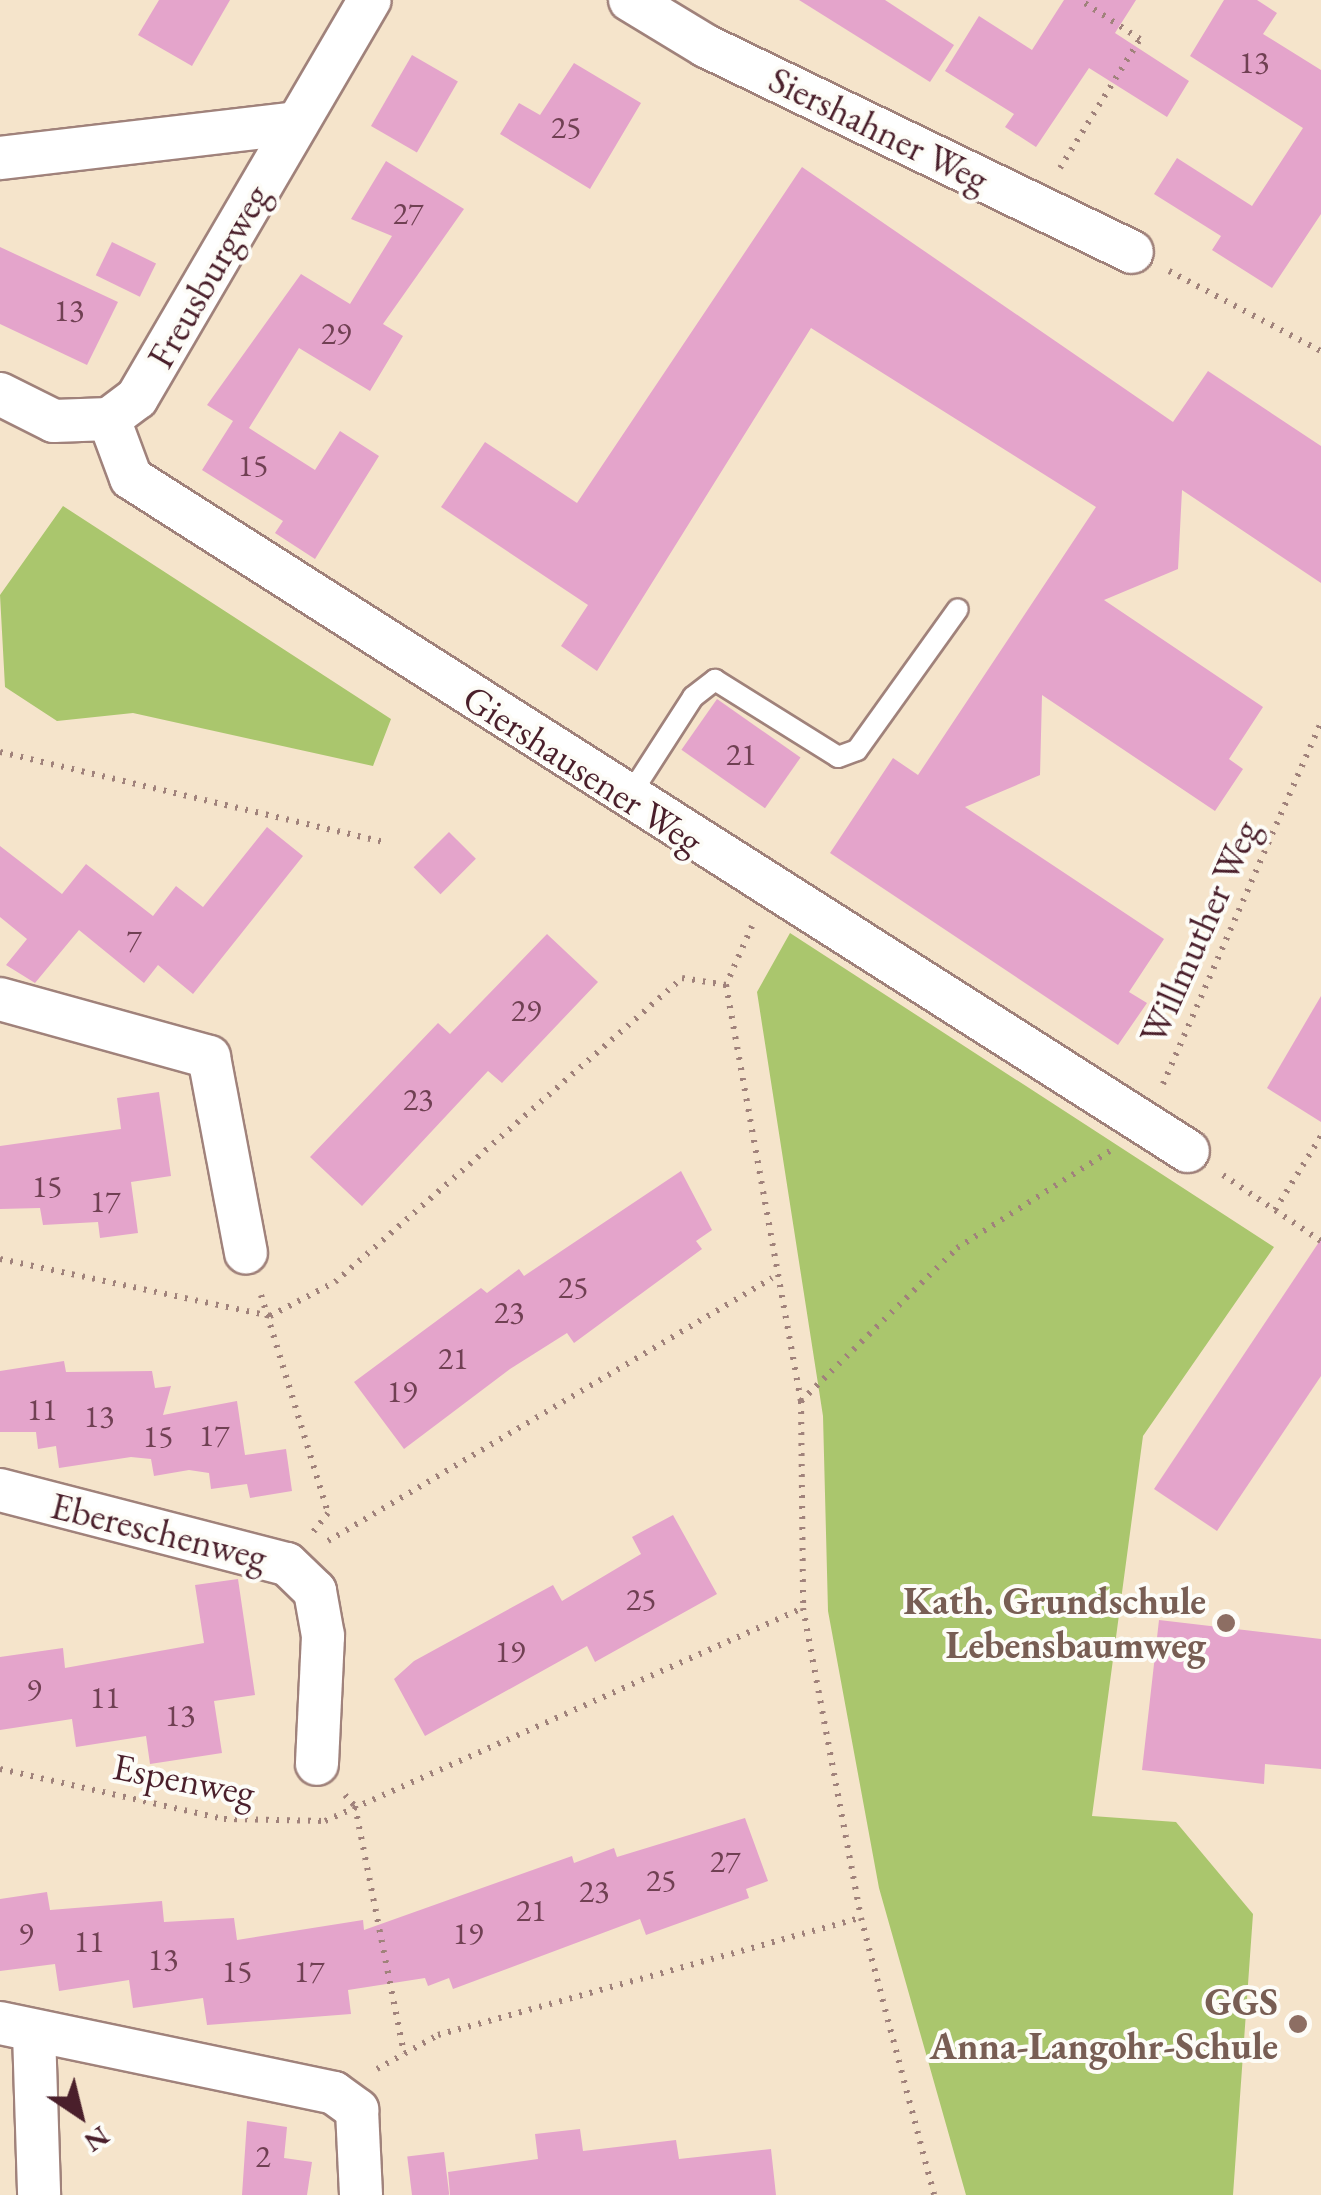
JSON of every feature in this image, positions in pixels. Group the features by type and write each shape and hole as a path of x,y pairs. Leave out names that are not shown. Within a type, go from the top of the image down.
{"street":[{"name":"Freusburgweg","path":"109,420 138,398 370,0"},
{"name":"Siershahner Weg","path":"630,0 1132,252"},
{"name":"Freusburgweg","path":"0,158 296,123"},
{"path":"0,394 54,421 109,420"},
{"name":"Giershausener Weg","path":"109,420 131,478 768,888 1147,1119 1188,1151"},
{"path":"0,999 209,1056 246,1253"},
{"name":"Ebereschenweg","path":"0,1490 288,1564 314,1591 322,1636 317,1764"},
{"path":"38,2195 17,2028 334,2093 357,2110 361,2195"}],"lane":[{"path":"628,798 693,697 716,680 838,757 856,750 958,609"}],"path":[{"path":"1038,204 1140,39 1080,0"},
{"path":"1132,252 1321,351"},
{"name":"Willmuther Weg","path":"801,1401 957,1248 1110,1151 1147,1119 1321,724"},
{"path":"0,752 382,842"},
{"path":"768,888 726,986 772,1278 801,1401 803,1608 861,1918 934,2195"},
{"path":"0,1259 270,1316 334,1282 682,978 726,986"},
{"path":"1276,1210 1321,1136"},
{"path":"1188,1151 1321,1242"},
{"path":"246,1253 270,1316 328,1513 288,1564"},
{"path":"288,1564 772,1278"},
{"name":"Espenweg","path":"0,1769 289,1826 355,1806 803,1608"},
{"path":"317,1764 355,1806 405,2052 334,2093"},
{"path":"334,2093 438,2035 861,1918"}],"green space":[{"path":"63,506 391,719 373,766 133,713 57,721 5,687 0,595"},
{"path":"790,933 1274,1247 1143,1436 1092,1816 1176,1822 1253,1914 1233,2195 966,2195 879,1888 828,1611 823,1416 757,992"}],"building":[{"path":"159,0 230,0 192,66 138,35"},
{"path":"799,0 885,0 954,45 930,82"},
{"path":"1064,0 1136,0 1115,33 1189,81 1167,117 1089,68 1036,147 1005,127 1014,114 945,71 979,16 1032,50"},
{"path":"1224,0 1257,0 1277,13 1263,34 1321,70 1321,214 1272,288 1212,250 1221,236 1154,194 1177,158 1252,206 1303,128 1190,56"},
{"path":"412,55 458,82 417,153 371,126"},
{"path":"574,63 641,103 590,189 500,134 519,103 540,115"},
{"path":"386,161 464,209 383,324 403,336 370,391 299,348 249,428 315,470 340,431 379,456 315,559 275,533 283,521 202,470 233,421 207,405 301,274 350,304 392,236 351,219"},
{"path":"802,167 1173,422 1208,371 1321,446 1321,583 1182,490 1178,569 1104,600 1263,707 1229,759 1243,769 1215,811 1042,695 1040,775 965,807 1164,939 1129,992 1147,1003 1118,1045 830,853 893,758 918,775 1096,507 811,328 597,671 561,646 588,605 441,507 485,442 577,503"},
{"path":"112,242 156,263 140,297 96,275"},
{"path":"0,247 118,302 87,365 0,324"},
{"path":"717,699 801,758 765,808 681,750"},
{"path":"267,827 303,856 193,994 158,965 144,983 79,930 35,983 6,965 27,939 0,917 0,846 62,894 86,864 153,916 176,886 203,907"},
{"path":"449,832 476,859 441,894 414,867"},
{"path":"547,934 598,982 502,1083 488,1071 362,1206 310,1157 438,1023 450,1034"},
{"path":"1321,996 1321,1122 1267,1088"},
{"path":"159,1092 171,1176 131,1182 138,1233 100,1238 98,1222 43,1225 40,1208 0,1209 0,1146 121,1129 117,1098"},
{"path":"681,1171 712,1230 696,1241 702,1249 574,1343 567,1333 510,1369 404,1449 354,1382 481,1288 487,1293 519,1269 524,1276"},
{"path":"1321,1239 1321,1376 1217,1531 1154,1489"},
{"path":"64,1361 66,1372 152,1371 155,1388 171,1386 163,1415 237,1401 245,1455 286,1449 292,1491 250,1498 247,1484 211,1489 209,1473 189,1470 154,1476 151,1459 131,1457 59,1468 56,1446 38,1449 36,1432 0,1432 0,1371"},
{"path":"673,1515 717,1594 595,1662 587,1646 425,1736 394,1679 414,1661 553,1585 562,1601 641,1554 632,1537"},
{"path":"238,1579 255,1695 214,1701 222,1753 150,1764 146,1736 76,1747 72,1719 0,1730 0,1657 63,1648 65,1668 204,1643 195,1585"},
{"path":"1159,1620 1321,1639 1321,1769 1265,1764 1264,1784 1142,1770"},
{"path":"745,1818 768,1881 746,1889 749,1898 646,1935 640,1919 453,1989 449,1978 428,1986 425,1978 348,1990 351,2014 207,2025 203,1998 133,2008 129,1980 59,1991 55,1964 0,1971 0,1899 47,1892 50,1910 162,1901 164,1922 234,1918 237,1940 363,1920 364,1930 572,1856 574,1863 614,1848 617,1857"},
{"path":"247,2121 287,2127 284,2158 312,2162 307,2195 242,2195"},
{"path":"580,2129 583,2151 676,2140 679,2159 771,2149 776,2195 450,2195 448,2172 538,2159 535,2134"},
{"path":"444,2152 449,2195 412,2195 407,2157"}],"place":[{"name":"Kath. Grundschule Lebensbaumweg","path":"1226,1623"},
{"name":"GGS Anna-Langohr-Schule","path":"1298,2024"}]}
